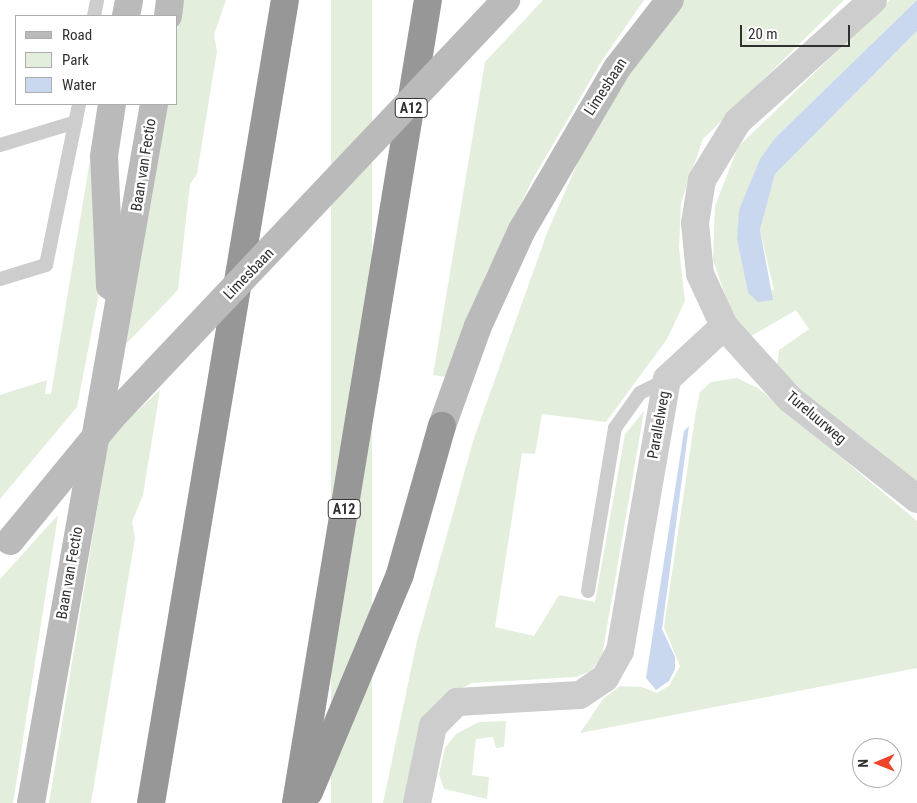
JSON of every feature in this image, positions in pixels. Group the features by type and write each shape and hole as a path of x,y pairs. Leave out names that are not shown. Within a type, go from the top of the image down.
{"highway":[{"path":"151,803 284,0"},
{"name":"A12","path":"296,803 428,0"},
{"path":"304,803 400,574 442,426"}],"main road":[{"path":"126,15 129,0"},
{"path":"168,15 170,0"},
{"name":"Limesbaan","path":"5,548 112,417 506,0"},
{"name":"Limesbaan","path":"442,426 478,326 522,230 618,68 670,0"},
{"name":"Baan van Fectio","path":"109,343 112,243 104,156 112,105"},
{"name":"Baan van Fectio","path":"31,803 109,343 128,264 154,105"}],"street":[{"path":"724,326 700,274 695,223 702,180 738,121 873,0"},
{"name":"Parallelweg","path":"417,803 434,726 457,702 580,695 605,678 620,651 667,379 724,326"},
{"name":"Tureluurweg","path":"724,326 790,399 917,499"}],"lane":[{"path":"94,15 97,0"},
{"path":"0,280 46,265 79,105"},
{"path":"0,146 76,122"},
{"path":"588,590 615,428 640,393 667,379"}],"green space":[{"path":"182,0 226,0 214,35 217,51 197,174 190,184 178,290 125,345 165,105 178,105 178,25"},
{"path":"331,0 372,0 372,803 331,803"},
{"path":"543,0 644,0 601,62 534,177 485,276 446,377 433,375 485,62"},
{"path":"683,0 844,0 703,139 681,203 679,248 685,301 667,339 606,422 542,414 535,454 522,453 495,627 534,636 559,595 595,602 625,434 644,411 602,656 591,671 576,677 472,683 441,698 421,726 405,803 383,803 417,641 474,438 547,233 578,162 624,80"},
{"path":"890,0 917,0 775,138 737,240 748,293 774,290 760,230 775,174 917,31 917,487 792,387 777,366 779,350 809,329 796,310 751,336 731,312 713,260 715,206 738,147"},
{"path":"99,106 100,288 77,407 0,499 0,395 47,380 45,394 51,394"},
{"path":"737,378 758,388 917,521 917,668 580,733 603,699 620,686 642,687 657,693 669,686 680,666 664,627 696,411 700,392 711,382"},
{"path":"160,390 143,495 132,522 135,538 91,803 49,803 109,437"},
{"path":"58,515 13,803 0,803 0,579"},
{"path":"506,721 504,747 496,748 493,737 476,739 472,775 489,777 487,799 444,789 439,774 445,748 456,734 479,722"}],"water":[{"path":"917,0 917,31 775,174 760,230 773,300 758,302 748,293 737,240 739,210 760,159 775,138"},
{"path":"689,426 662,629 675,657 675,669 669,681 656,690 646,678 684,431"}]}
